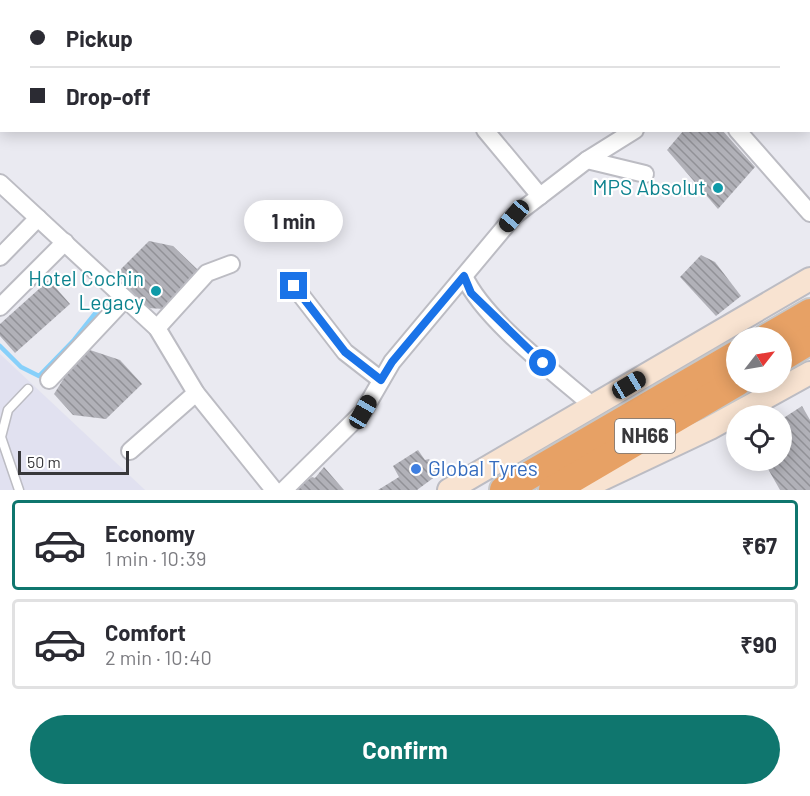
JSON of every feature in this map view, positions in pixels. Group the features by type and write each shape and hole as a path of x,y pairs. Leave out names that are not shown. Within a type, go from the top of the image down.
{"highway":[{"path":"786,327 810,313"},
{"path":"792,351 810,340"},
{"name":"NH66","path":"504,490 726,361"},
{"name":"NH66","path":"553,490 726,388"}],"street":[{"path":"487,132 540,196"},
{"path":"284,490 363,412 392,362 514,216 587,160 632,132"},
{"path":"740,132 810,213"},
{"path":"587,160 645,174"},
{"path":"0,183 157,328 196,393 273,490"},
{"path":"0,257 38,218"},
{"path":"0,307 65,242"},
{"path":"157,328 207,273 231,264"},
{"path":"464,276 471,293 527,349 593,406"},
{"path":"449,490 810,279"},
{"path":"294,286 345,352 381,380"},
{"path":"49,380 125,298"},
{"path":"579,490 613,481 810,373"},
{"path":"130,451 196,393"}],"lane":[{"path":"20,490 1,437 8,410 28,389"}],"shaded area":[{"path":"0,354 145,490 0,490"}],"building":[{"name":"MPS Absolut","path":"682,132 724,132 755,167 718,209 667,150"},
{"name":"Hotel Cochin Legacy","path":"149,241 173,246 199,271 165,309 147,308 116,274"},
{"path":"701,255 715,262 741,296 716,316 680,277"},
{"path":"49,280 70,304 15,353 0,336 0,324"},
{"path":"90,350 120,360 142,384 106,419 73,415 54,394 69,370"},
{"path":"802,406 810,420 810,490 780,490 769,471 792,471 792,412"},
{"name":"Global Tyres","path":"418,450 425,460 429,459 440,473 417,490 378,490 399,477 393,466"},
{"path":"324,467 344,490 298,490 296,488 312,477 315,478"}],"waterway":[{"path":"0,346 21,367 39,376 74,340 105,301"}],"place":[{"name":"MPS Absolut","path":"718,188"},
{"name":"Hotel Cochin Legacy","path":"156,291"},
{"name":"Global Tyres","path":"416,469"}],"route":[{"path":"294,286 345,352 381,380 392,362 464,276 471,293 543,363"}]}
